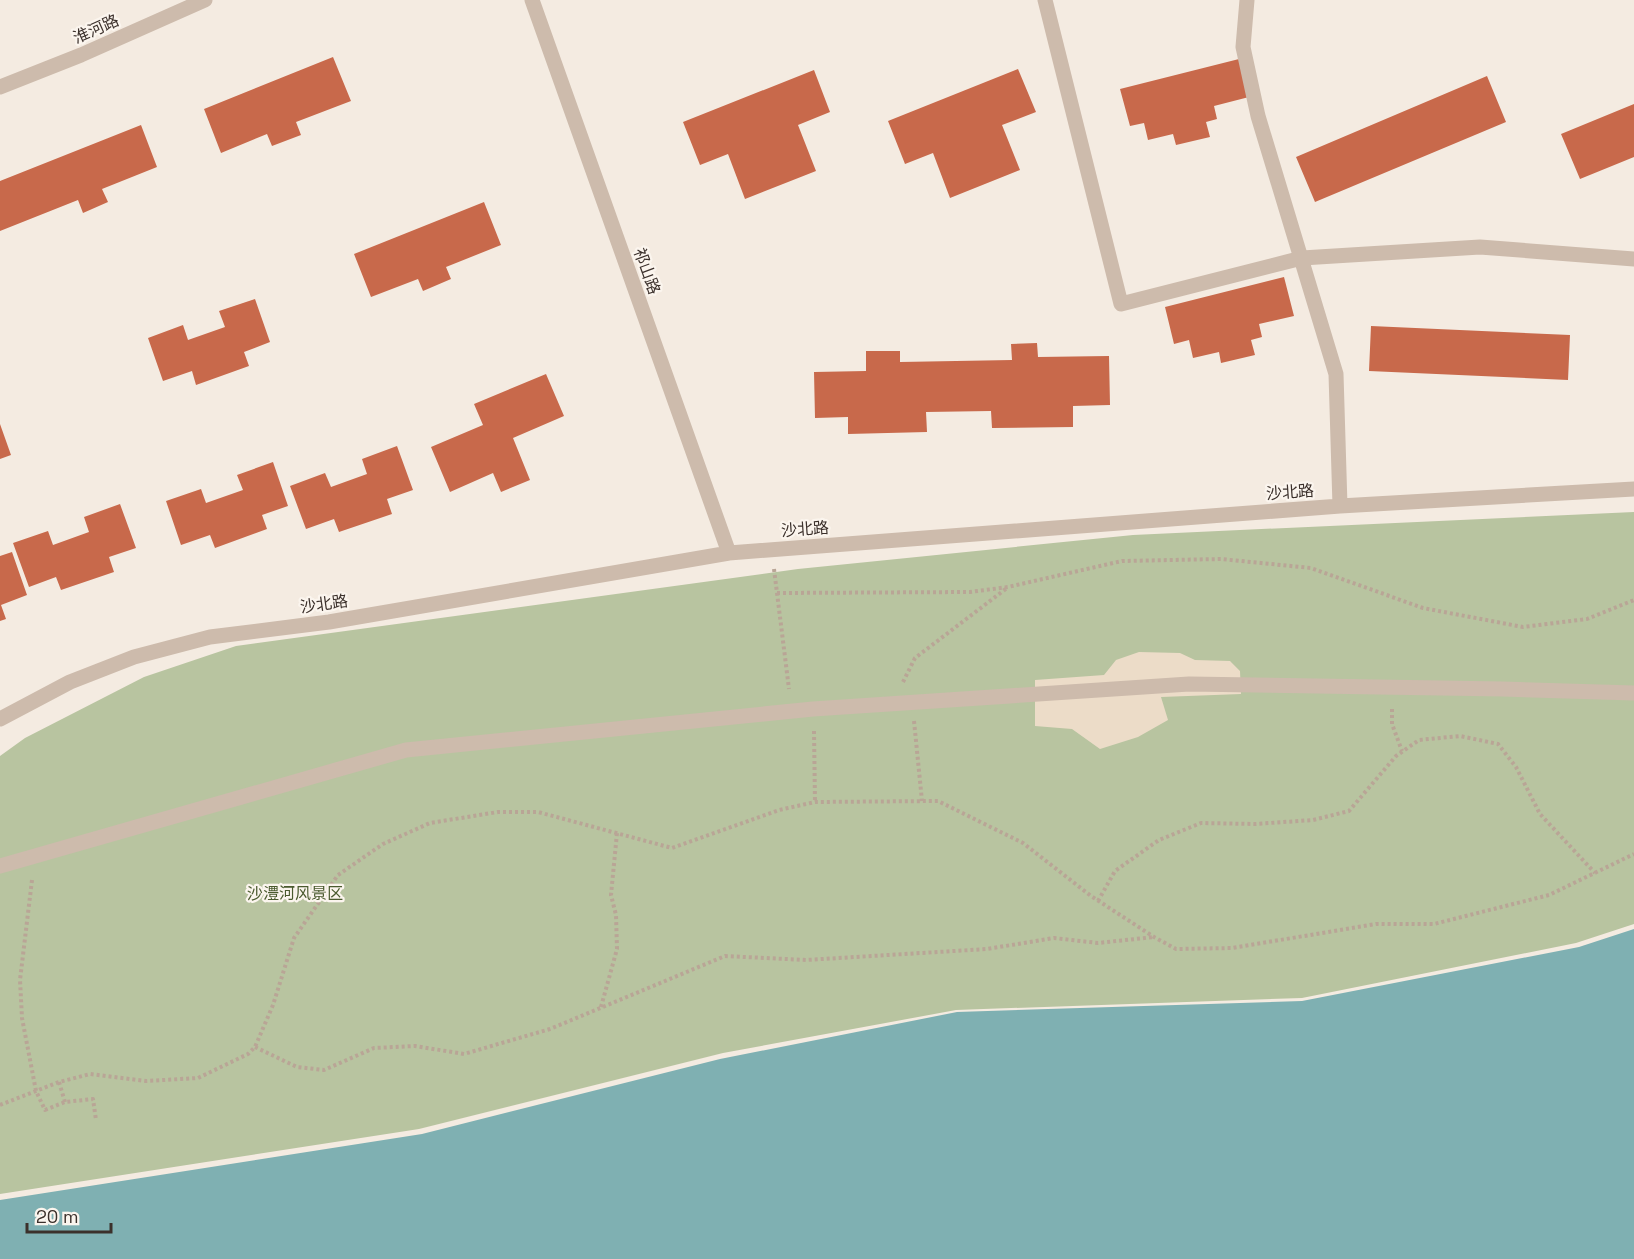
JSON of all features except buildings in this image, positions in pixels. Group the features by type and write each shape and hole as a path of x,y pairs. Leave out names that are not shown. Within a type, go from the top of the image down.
{"street":[{"name":"淮河路","path":"0,87 81,55 205,0"},
{"name":"祁山路","path":"532,0 729,553"},
{"path":"1045,0 1121,303 1302,258 1480,248 1634,259"},
{"path":"1247,0 1244,48 1258,116 1336,374 1340,506"},
{"name":"沙北路","path":"0,719 81,678 134,657 210,637 329,622 729,553 1340,506 1634,489"},
{"path":"0,866 406,750 813,709 1189,684 1634,693"}],"path":[{"path":"772,550 792,711"},
{"path":"777,592 970,591 1008,587 1122,561 1221,559 1311,568 1424,608 1523,627 1587,619 1634,600"},
{"path":"892,704 915,658 1008,587"},
{"path":"1392,687 1392,723 1402,751"},
{"path":"913,702 922,801"},
{"path":"813,709 815,802"},
{"path":"1098,901 1115,871 1159,840 1202,823 1255,824 1313,820 1349,811 1402,751 1419,740 1460,736 1498,744 1516,767 1540,814 1595,873"},
{"path":"0,1105 59,1082 90,1074 146,1081 198,1078 248,1054 255,1047 273,1005 294,938 338,875 383,844 430,823 498,812 538,812 672,848 779,810 815,802 939,801 1023,843 1098,901 1176,949 1232,948 1376,924 1434,924 1549,895 1634,854"},
{"path":"601,1008 617,949 616,915 611,895 616,833"},
{"path":"35,856 20,980 22,1018 36,1091 45,1110 65,1102 93,1099 96,1120"},
{"path":"255,1047 297,1067 324,1070 374,1048 415,1046 464,1054 550,1029 725,956 806,960 987,949 1054,938 1098,943 1154,937"},
{"path":"59,1082 65,1102"}],"green space":[{"name":"沙澧河风景区","path":"1634,512 1634,924 1576,943 1302,998 956,1010 723,1053 419,1129 0,1194 0,756 25,738 144,677 236,646 798,569 1133,535"}],"shaded area":[{"path":"1139,652 1180,653 1195,660 1230,661 1240,671 1241,694 1161,697 1168,720 1138,737 1100,749 1072,729 1035,726 1035,680 1104,675 1116,660"}],"water":[{"path":"1634,929 1634,1259 0,1259 0,1200 422,1134 720,1059 957,1012 1302,1001 1579,947"}]}
